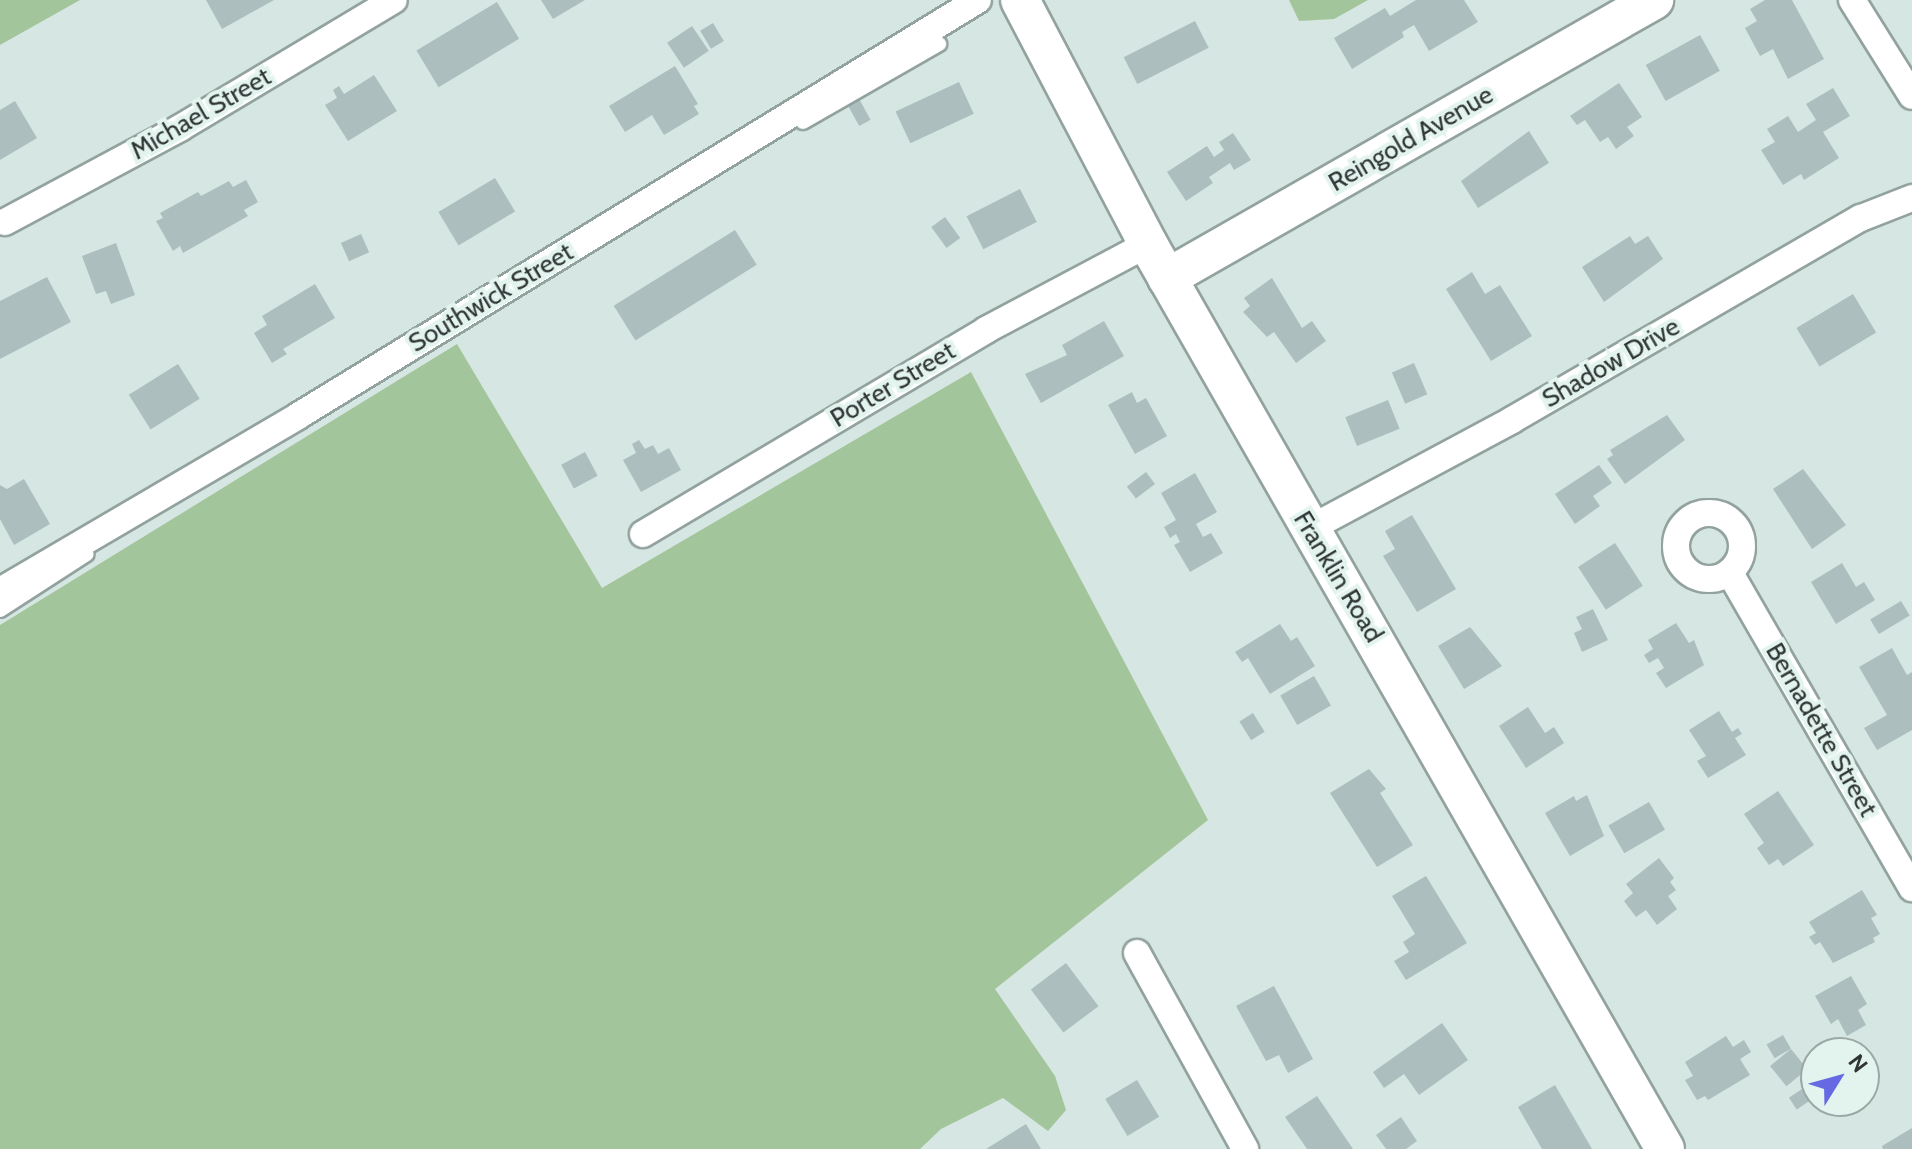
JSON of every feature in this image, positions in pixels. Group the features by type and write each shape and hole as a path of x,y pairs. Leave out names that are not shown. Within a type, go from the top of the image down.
{"main road":[{"name":"Franklin Road","path":"1020,0 1167,278 1309,529 1442,752 1665,1149"},
{"name":"Reingold Avenue","path":"1167,278 1654,0"}],"street":[{"name":"Michael Street","path":"5,222 180,128 394,0"},
{"name":"Southwick Street","path":"0,591 403,351 978,0"},
{"path":"1852,0 1912,96"},
{"name":"Shadow Drive","path":"1309,529 1512,420 1861,218 1912,198"},
{"name":"Porter Street","path":"643,534 986,330 1148,244"},
{"name":"Bernadette Street","path":"1730,573 1912,888"},
{"path":"1137,953 1245,1149"}],"lane":[{"path":"0,610 403,351 939,44"}],"green space":[{"path":"0,0 80,0 0,45"},
{"path":"1289,0 1368,0 1334,19 1299,21"},
{"path":"457,344 602,588 971,372 1208,820 995,989 1055,1076 1066,1110 1048,1131 1003,1098 941,1129 920,1149 0,1149 0,625"}],"building":[{"path":"206,0 274,0 222,29"},
{"path":"541,0 585,0 553,19"},
{"path":"1416,0 1464,0 1478,22 1429,51 1414,25 1402,32 1404,37 1352,69 1334,38 1385,8 1390,16"},
{"path":"1765,0 1792,0 1824,59 1788,79 1773,49 1760,56 1745,28 1757,21 1750,9"},
{"path":"497,2 519,39 439,87 416,50"},
{"path":"1195,21 1209,48 1137,84 1124,57"},
{"path":"713,23 724,41 711,49 700,31"},
{"path":"692,26 709,51 684,68 667,43"},
{"path":"1700,35 1720,71 1666,101 1646,65"},
{"path":"675,66 698,104 694,106 699,114 664,135 652,115 625,132 609,106"},
{"path":"374,75 397,111 348,141 325,105 337,98 333,90 339,86 344,94"},
{"path":"959,82 974,114 910,143 896,112"},
{"path":"1619,83 1642,117 1627,127 1634,136 1616,149 1608,137 1600,142 1585,120 1577,125 1570,116"},
{"path":"1833,88 1850,116 1823,132 1839,158 1804,180 1801,174 1783,185 1761,150 1775,142 1767,129 1788,116 1798,132 1816,120 1806,104"},
{"path":"858,97 871,120 859,126 847,103"},
{"path":"15,101 37,138 0,160 0,110"},
{"path":"1529,131 1549,163 1478,208 1461,181"},
{"path":"1233,133 1251,160 1234,170 1230,163 1209,177 1213,183 1186,201 1167,172 1207,146 1214,157 1224,150 1219,142"},
{"path":"495,178 515,211 459,245 438,212"},
{"path":"246,180 258,202 244,210 248,216 183,253 180,246 173,251 156,221 163,218 160,213 198,192 201,196 229,181 233,187"},
{"path":"1020,189 1037,222 983,249 967,216"},
{"path":"945,217 960,238 947,248 931,227"},
{"path":"735,230 757,265 635,341 614,306"},
{"path":"361,234 369,252 349,261 341,243"},
{"path":"1630,236 1635,244 1648,236 1663,259 1604,302 1582,267"},
{"path":"116,243 135,295 111,304 106,291 96,294 82,256"},
{"path":"1472,272 1485,294 1500,285 1532,336 1491,361 1446,289"},
{"path":"47,277 71,322 0,359 0,301"},
{"path":"1272,278 1302,328 1312,321 1326,341 1296,363 1274,332 1267,337 1243,312 1250,306 1244,298"},
{"path":"315,284 335,318 283,349 287,354 272,363 254,333 267,325 262,316"},
{"path":"1853,294 1876,333 1820,367 1796,328"},
{"path":"1104,321 1124,356 1041,403 1025,374 1067,355 1062,345"},
{"path":"1414,363 1427,394 1405,404 1392,372"},
{"path":"178,364 200,399 151,430 129,395"},
{"path":"1132,392 1137,403 1146,398 1167,436 1135,454 1108,405"},
{"path":"1388,400 1400,429 1357,446 1345,417"},
{"path":"1667,415 1685,440 1625,484 1607,459 1613,455 1610,450"},
{"path":"639,440 645,449 653,445 658,454 669,448 681,470 641,492 623,460 636,453 632,444"},
{"path":"585,452 598,476 574,489 561,465"},
{"path":"1599,465 1612,483 1593,496 1600,506 1575,524 1555,494"},
{"path":"1803,469 1846,525 1812,549 1773,489"},
{"path":"1146,472 1155,484 1136,498 1127,486"},
{"path":"1195,473 1217,512 1196,524 1203,537 1211,533 1223,553 1190,572 1174,545 1180,542 1176,534 1170,538 1164,527 1176,520 1161,493"},
{"path":"24,479 50,524 14,545 0,519 0,485 7,489"},
{"path":"1412,515 1456,589 1417,612 1383,556 1395,549 1385,531"},
{"path":"1615,543 1643,586 1606,610 1578,567"},
{"path":"1842,563 1856,587 1864,582 1875,600 1836,624 1811,582"},
{"path":"1901,601 1910,616 1879,634 1870,620"},
{"path":"1593,609 1608,640 1582,652 1574,633 1582,629 1576,617"},
{"path":"1676,623 1689,643 1694,640 1704,665 1666,688 1656,673 1664,668 1658,658 1649,663 1644,655 1653,649 1648,640"},
{"path":"1280,624 1291,641 1297,637 1315,666 1270,694 1248,658 1242,662 1235,652"},
{"path":"1470,627 1502,666 1464,689 1438,646"},
{"path":"1892,648 1907,675 1912,672 1912,730 1877,750 1864,728 1887,715 1859,667"},
{"path":"1314,676 1331,705 1297,725 1280,696"},
{"path":"1528,707 1545,733 1554,727 1564,743 1526,768 1499,726"},
{"path":"1719,711 1732,732 1738,728 1742,734 1735,738 1746,755 1708,778 1697,761 1706,756 1689,730"},
{"path":"1253,713 1265,732 1251,740 1239,721"},
{"path":"1369,769 1386,789 1380,793 1413,845 1377,867 1330,793"},
{"path":"1778,791 1814,845 1783,866 1778,859 1769,865 1757,848 1764,843 1744,814"},
{"path":"1587,795 1604,836 1570,856 1545,813 1574,796 1576,801"},
{"path":"1649,802 1665,830 1624,853 1608,826"},
{"path":"1659,858 1674,878 1670,882 1676,890 1668,896 1677,909 1657,925 1646,910 1636,917 1624,901 1633,893 1626,884"},
{"path":"1426,876 1467,943 1406,980 1394,961 1409,952 1403,942 1415,934 1392,896"},
{"path":"1862,890 1877,915 1871,918 1880,934 1873,938 1875,942 1833,963 1820,942 1815,945 1809,937 1816,933 1809,922"},
{"path":"1066,963 1098,1006 1063,1033 1031,989"},
{"path":"1851,976 1867,1004 1858,1010 1866,1025 1847,1036 1838,1019 1831,1024 1815,996"},
{"path":"1274,986 1313,1059 1288,1073 1279,1055 1266,1061 1236,1006"},
{"path":"1442,1023 1468,1060 1419,1095 1404,1074 1384,1088 1373,1072"},
{"path":"1783,1035 1791,1049 1775,1058 1767,1044"},
{"path":"1726,1036 1733,1047 1744,1040 1751,1052 1740,1059 1750,1075 1708,1100 1705,1096 1697,1100 1685,1080 1693,1076 1685,1062"},
{"path":"1791,1049 1800,1060 1800,1075 1786,1086 1770,1066"},
{"path":"1137,1080 1159,1117 1127,1136 1105,1099"},
{"path":"1555,1085 1592,1149 1542,1149 1518,1107"},
{"path":"1800,1090 1800,1107 1797,1109 1789,1098"},
{"path":"1317,1096 1353,1149 1307,1149 1285,1117"},
{"path":"1401,1117 1417,1141 1406,1149 1386,1149 1376,1135"},
{"path":"1026,1124 1041,1149 986,1149"},
{"path":"1912,1128 1912,1149 1883,1149 1882,1146"}]}
